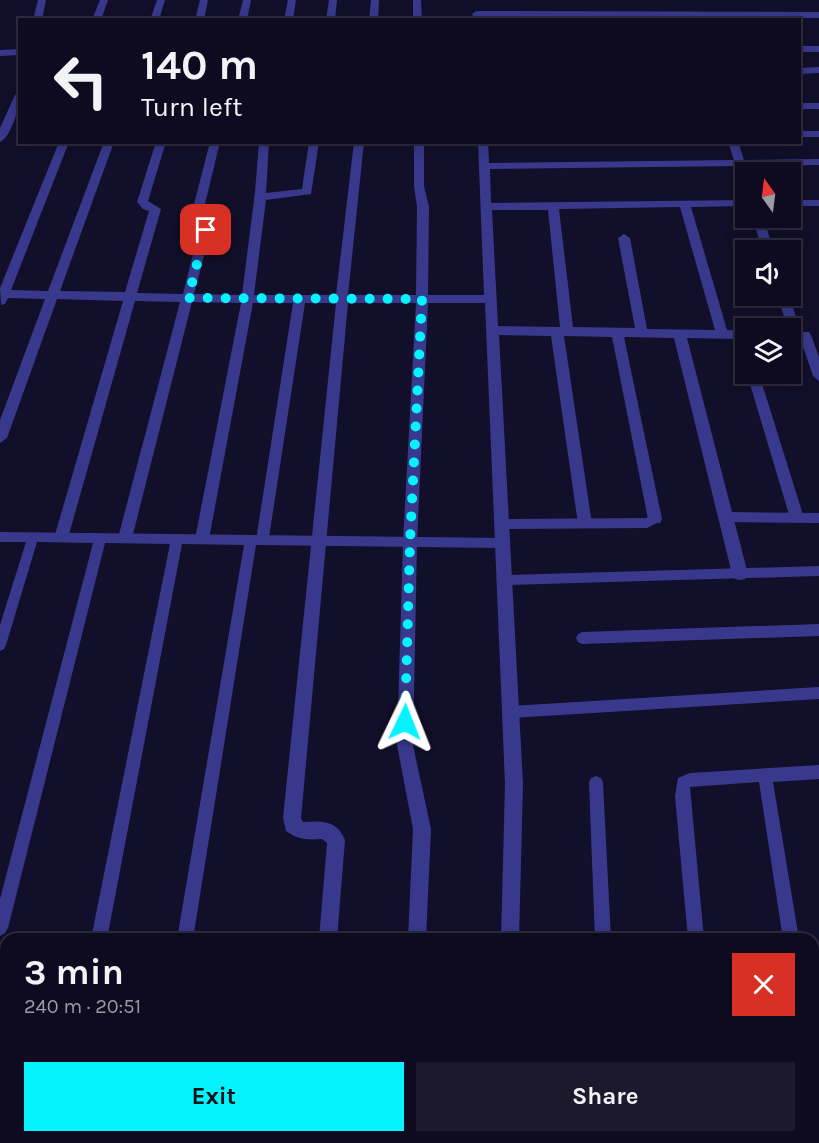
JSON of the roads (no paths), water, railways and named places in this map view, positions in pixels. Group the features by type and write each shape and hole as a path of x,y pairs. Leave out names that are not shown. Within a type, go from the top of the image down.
{"street":[{"path":"38,18 42,0"},
{"path":"97,18 104,0"},
{"path":"155,18 161,0"},
{"path":"200,18 204,0"},
{"path":"242,18 247,0"},
{"path":"288,18 292,0"},
{"path":"330,18 333,0"},
{"path":"373,18 375,0"},
{"path":"417,0 418,18"},
{"path":"476,0 477,17 819,15"},
{"path":"801,49 819,49"},
{"path":"0,53 18,52"},
{"path":"801,70 819,70"},
{"path":"0,139 18,99"},
{"path":"801,106 819,106"},
{"path":"801,134 819,134"},
{"path":"63,144 1,297 53,295 248,299 490,299"},
{"path":"0,438 108,144"},
{"path":"61,537 132,297 155,209 147,207 142,202 159,144"},
{"path":"125,538 212,207 199,208 215,144"},
{"path":"202,539 248,299 263,197 264,144"},
{"path":"263,197 307,192 314,144"},
{"path":"328,933 336,840 326,831 301,831 292,825 292,818 321,541 341,299 359,144"},
{"path":"417,933 422,829 405,745 410,542 422,299 423,207 419,186 419,144"},
{"path":"483,144 514,784 510,933"},
{"path":"734,144 740,162"},
{"path":"484,166 735,162"},
{"path":"801,162 819,162"},
{"path":"486,207 735,203"},
{"path":"801,203 819,203"},
{"path":"685,204 722,334"},
{"path":"552,206 562,332 585,524"},
{"path":"624,238 642,333"},
{"path":"257,540 300,299"},
{"path":"492,330 735,335"},
{"path":"617,332 655,519"},
{"path":"679,333 740,573"},
{"path":"801,335 819,336"},
{"path":"801,342 819,376"},
{"path":"756,384 797,518"}],"lane":[{"path":"725,517 819,518"},
{"path":"501,524 647,523 655,519"},
{"path":"0,537 502,543"},
{"path":"0,645 33,537"},
{"path":"0,928 100,538"},
{"path":"100,933 177,539"},
{"path":"186,933 257,540"},
{"path":"504,580 819,572"},
{"path":"582,638 819,630"},
{"path":"511,712 819,693"},
{"path":"695,933 682,788 690,780 819,772"},
{"path":"765,776 790,933"},
{"path":"596,783 603,933"}]}
